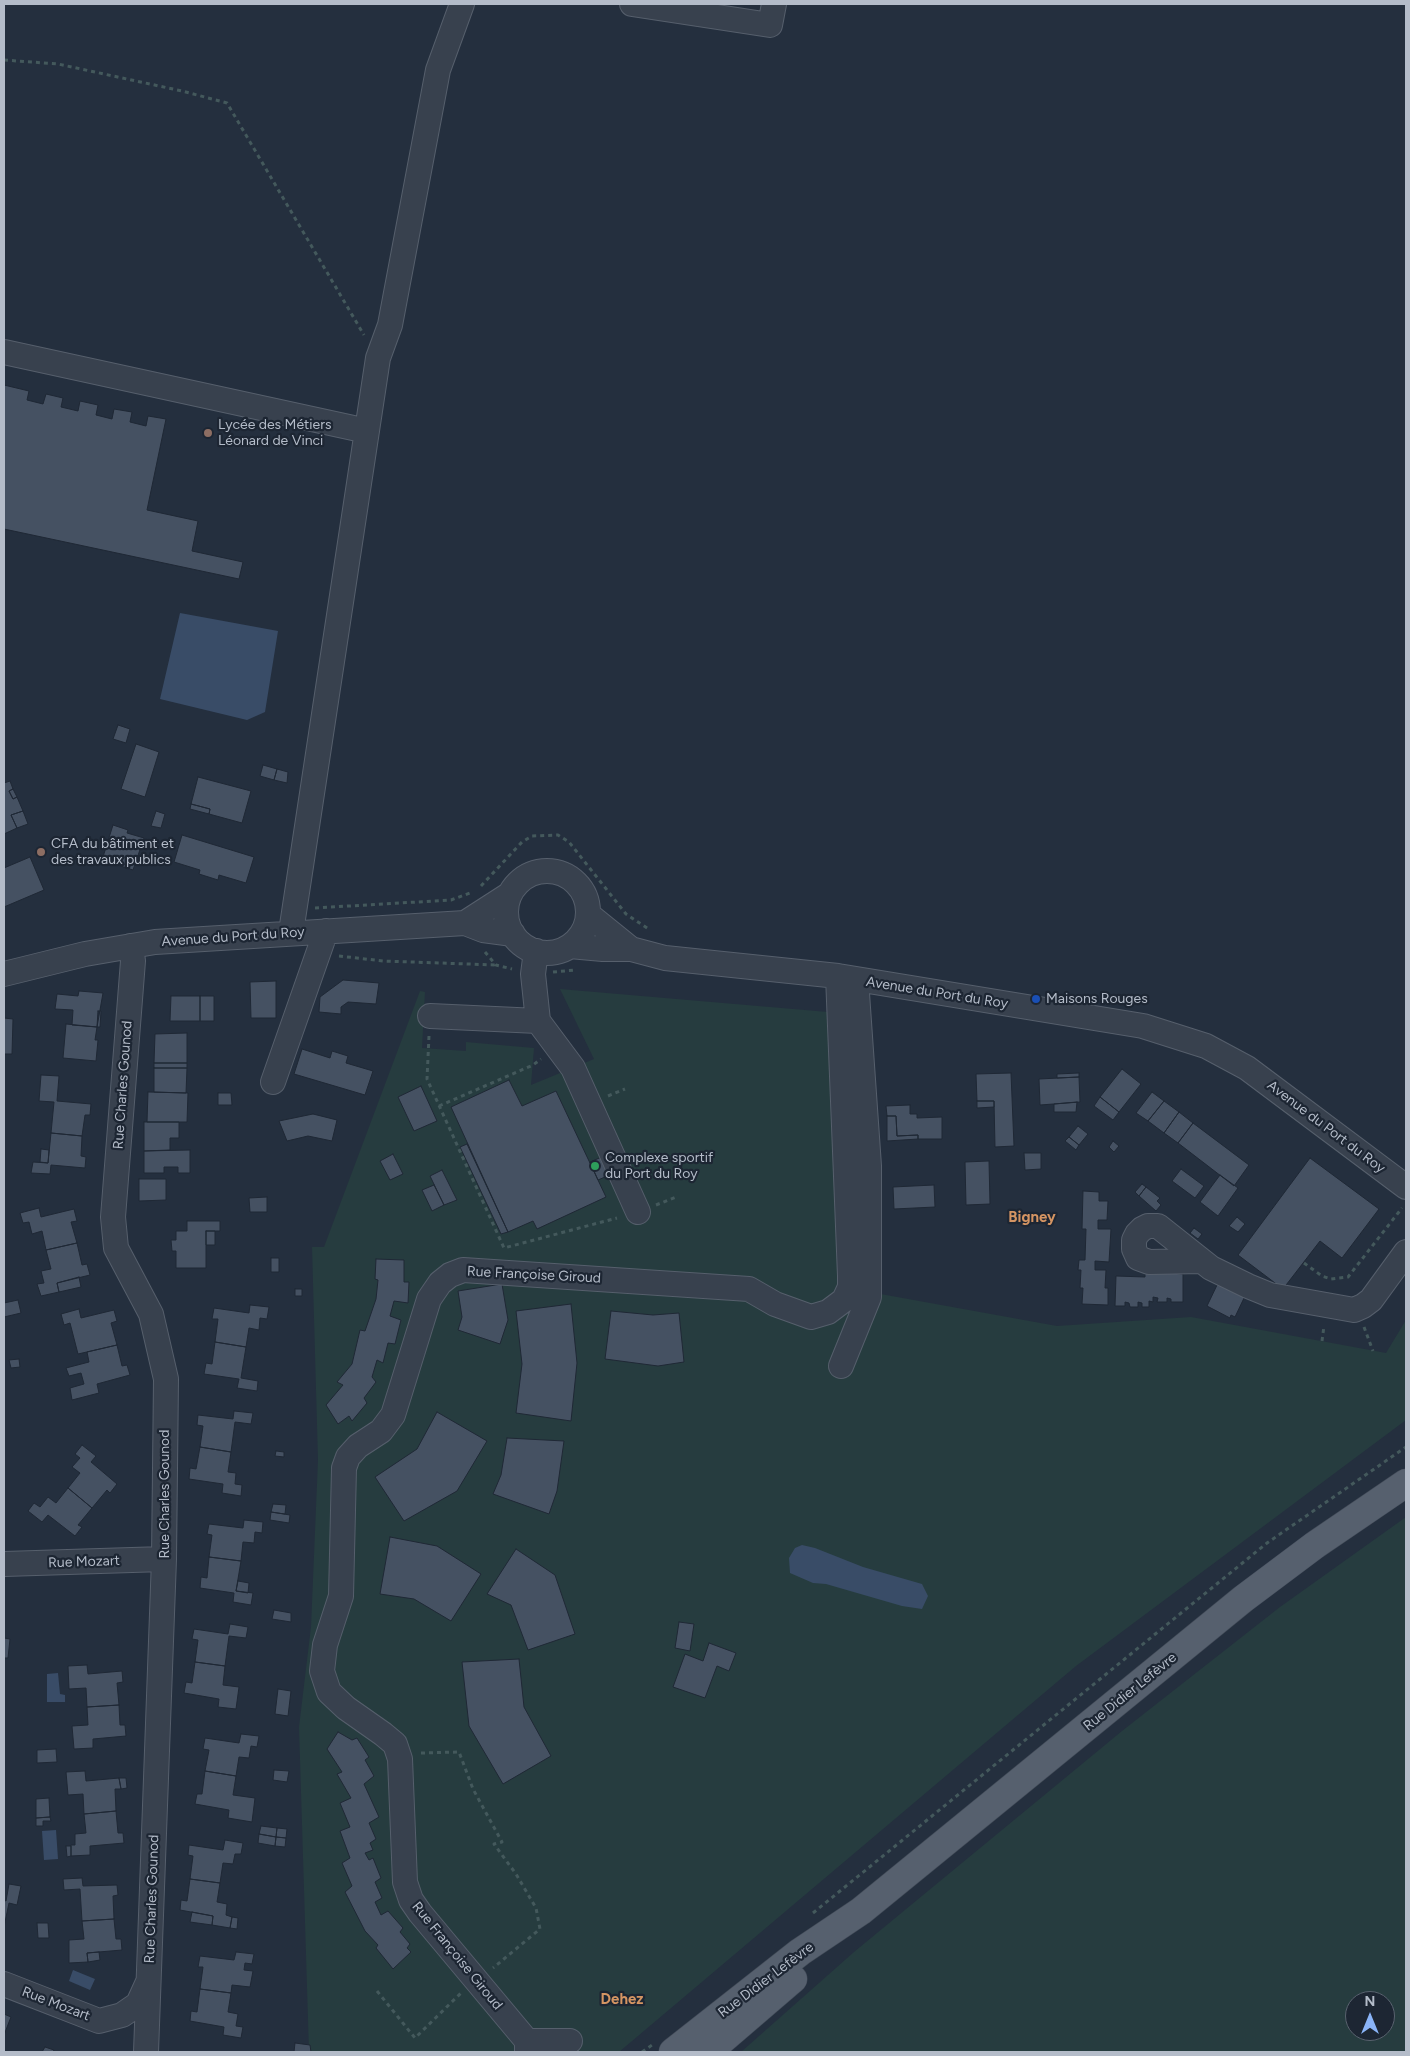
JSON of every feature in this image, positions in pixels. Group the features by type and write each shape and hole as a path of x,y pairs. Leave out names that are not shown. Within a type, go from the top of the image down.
{"main road":[{"name":"Rue Didier Lefèvre","path":"665,2046 753,1989 800,1952 861,1911 1243,1599 1315,1545 1406,1482"},
{"name":"Rue Didier Lefèvre","path":"708,2052 735,2031 809,1964 861,1911"}],"street":[{"path":"291,932 378,358 390,325 438,70 462,4"},
{"path":"632,4 684,8 770,25 774,4"},
{"path":"4,352 367,431"},
{"name":"Avenue du Port du Roy","path":"465,923 510,894 519,882 530,874 544,871 558,872 571,878 581,888 587,901 588,915 631,949"},
{"path":"510,894 506,907 508,922 513,934 523,945 536,951 534,974 538,1021 573,1068 638,1212"},
{"path":"570,946 585,929 588,915"},
{"name":"Avenue du Port du Roy","path":"4,974 85,954 155,942 291,932 465,923 483,930 513,934"},
{"path":"273,1082 326,930"},
{"name":"Rue Charles Gounod","path":"131,946 133,961 113,1217 116,1248 150,1314 166,1379 164,1559 146,2052"},
{"name":"Avenue du Port du Roy","path":"536,951 548,953 570,946 631,949 665,958 847,978 1143,1026 1206,1046 1247,1068 1406,1188"},
{"path":"841,1366 869,1297 868,1166 847,978"},
{"name":"Rue Françoise Giroud","path":"527,2047 477,1981 411,1900 405,1882 400,1759 395,1744 346,1708 330,1692 322,1671 325,1645 341,1596 344,1468 348,1457 358,1446 381,1431 393,1415 429,1299 440,1283 450,1275 464,1270 749,1289 775,1304 810,1317 828,1312 844,1300 850,1287 847,978"},
{"path":"430,1016 538,1021"},
{"path":"1202,1261 1248,1286 1270,1295 1354,1310 1371,1300 1406,1252"},
{"name":"Rue Mozart","path":"4,1564 164,1559"},
{"name":"Rue Mozart","path":"4,1984 99,2021 122,2015 138,2004 148,1980"},
{"path":"689,2052 738,2013 746,2005 753,1989"},
{"path":"527,2047 570,2041"}],"path":[{"path":"4,60 58,64 182,91 227,103 378,358"},
{"path":"430,1016 427,1079 504,1248 638,1212 676,1197"},
{"path":"439,1106 532,1065 557,1047"},
{"path":"1304,1263 1322,1276 1331,1279 1348,1277 1404,1205 1406,1207"},
{"path":"812,1914 1267,1543 1406,1447"},
{"path":"377,1991 415,2038 459,1994 540,1929 536,1908 516,1874 494,1844 502,1842 473,1789 459,1752 415,1754"},
{"path":"642,2052 665,2046"}],"green space":[{"path":"560,989 828,1012 842,1287 1057,1326 1191,1317 1386,1353 1406,1320 1406,1420 1076,1666 619,2052 309,2052 299,1727 311,1627 318,1460 312,1247 324,1247 420,991 425,992 422,1048 466,1051 466,1042 534,1048 531,1085 594,1059"},
{"path":"1406,1517 1406,2052 741,2052 854,1952 1122,1731 1280,1607"}],"water":[{"path":"180,613 278,631 265,712 247,720 160,699"},
{"path":"802,1545 815,1548 863,1567 922,1584 928,1596 922,1609 902,1606 826,1584 813,1583 790,1573 789,1558 795,1548"},
{"path":"58,1673 60,1694 65,1695 65,1702 47,1702 47,1674"},
{"path":"56,1830 58,1859 44,1860 42,1831"},
{"path":"73,1970 95,1979 90,1990 69,1981"}],"building":[{"path":"4,385 29,391 27,400 43,404 46,394 63,398 61,407 78,411 80,401 98,405 96,415 112,419 114,409 132,412 130,422 146,426 148,416 166,419 147,510 198,521 192,551 243,562 239,579 4,529"},
{"path":"118,725 130,729 126,743 113,739"},
{"path":"136,744 159,752 145,797 121,789"},
{"path":"263,765 277,769 274,780 260,776"},
{"path":"277,769 288,772 287,783 274,780"},
{"path":"198,777 251,791 242,823 209,814 210,809 191,804"},
{"path":"10,781 13,789 9,791 13,799 17,797 23,811 11,815 17,828 4,834 4,783"},
{"path":"13,789 17,797 13,799 9,791"},
{"path":"191,804 210,809 209,814 190,809"},
{"path":"23,811 28,824 17,828 11,815"},
{"path":"156,811 165,814 161,828 151,826"},
{"path":"113,825 128,830 127,833 144,838 133,870 102,860"},
{"path":"182,835 254,857 246,883 219,875 218,880 199,874 200,870 174,862"},
{"path":"30,857 44,890 4,907 4,868"},
{"path":"343,980 379,983 376,1004 348,1002 341,1007 341,1014 319,1012 320,997"},
{"path":"276,981 276,1018 251,1018 250,982"},
{"path":"79,991 103,993 97,1027 72,1025 73,1010 55,1009 57,994 78,996"},
{"path":"171,996 200,996 200,1021 170,1021"},
{"path":"200,996 214,996 214,1021 200,1021"},
{"path":"98,1011 101,1011 100,1027 97,1027"},
{"path":"4,1018 13,1019 12,1054 4,1054"},
{"path":"66,1024 97,1027 95,1040 98,1040 96,1061 63,1058"},
{"path":"187,1033 187,1063 154,1063 155,1034"},
{"path":"302,1049 330,1058 332,1051 348,1056 346,1063 373,1071 365,1095 294,1074"},
{"path":"154,1063 187,1063 187,1068 154,1068"},
{"path":"154,1068 187,1068 186,1093 154,1092"},
{"path":"1122,1069 1141,1084 1119,1112 1100,1097"},
{"path":"1011,1073 1014,1146 995,1147 994,1101 977,1101 976,1074"},
{"path":"1079,1073 1079,1077 1057,1078 1057,1074"},
{"path":"41,1075 59,1076 57,1101 91,1104 90,1115 85,1115 82,1136 51,1133 54,1102 39,1101"},
{"path":"1079,1077 1080,1102 1040,1105 1039,1079"},
{"path":"509,1080 522,1106 556,1091 606,1197 537,1229 533,1221 508,1232 451,1107"},
{"path":"421,1086 437,1121 414,1131 398,1097"},
{"path":"148,1092 188,1093 187,1122 147,1122"},
{"path":"1152,1092 1164,1101 1148,1121 1136,1113"},
{"path":"218,1093 231,1093 232,1105 218,1105"},
{"path":"1100,1097 1119,1112 1113,1120 1094,1106"},
{"path":"977,1101 994,1101 994,1107 977,1108"},
{"path":"1164,1101 1179,1112 1164,1133 1148,1121"},
{"path":"1077,1102 1076,1112 1054,1112 1054,1104"},
{"path":"910,1105 910,1114 917,1114 917,1118 942,1117 942,1139 918,1139 918,1135 897,1136 896,1116 887,1116 886,1106"},
{"path":"1179,1112 1193,1123 1178,1143 1164,1133"},
{"path":"313,1114 337,1120 332,1141 308,1136 287,1141 279,1121"},
{"path":"887,1116 896,1116 897,1136 918,1135 918,1139 887,1141"},
{"path":"144,1122 179,1122 179,1138 170,1138 170,1150 144,1151"},
{"path":"1193,1123 1249,1165 1234,1186 1178,1143"},
{"path":"1078,1126 1088,1134 1079,1145 1069,1137"},
{"path":"51,1133 82,1136 81,1156 86,1157 85,1168 51,1165 50,1174 31,1173 33,1162 48,1163"},
{"path":"1069,1137 1079,1145 1076,1150 1065,1141"},
{"path":"1113,1141 1119,1146 1114,1152 1109,1147"},
{"path":"467,1144 508,1232 501,1234 460,1147"},
{"path":"41,1149 49,1150 48,1163 40,1162"},
{"path":"190,1150 190,1173 178,1173 178,1167 164,1167 164,1173 144,1173 144,1151"},
{"path":"1024,1153 1041,1153 1041,1169 1025,1170"},
{"path":"393,1154 403,1174 390,1180 380,1161"},
{"path":"604,1156 612,1174 598,1180 590,1162"},
{"path":"1310,1158 1379,1209 1342,1258 1320,1241 1283,1289 1238,1255"},
{"path":"989,1161 990,1204 966,1205 965,1162"},
{"path":"1181,1169 1204,1186 1195,1198 1172,1181"},
{"path":"442,1170 457,1200 444,1205 430,1176"},
{"path":"1220,1175 1238,1188 1218,1216 1200,1202"},
{"path":"139,1179 166,1179 166,1200 139,1201"},
{"path":"1142,1184 1146,1187 1139,1196 1135,1192"},
{"path":"434,1185 444,1205 432,1211 422,1190"},
{"path":"934,1185 935,1207 894,1209 893,1187"},
{"path":"1146,1187 1160,1198 1157,1201 1161,1205 1156,1211 1139,1196"},
{"path":"1083,1191 1099,1192 1099,1201 1108,1201 1107,1220 1098,1220 1098,1229 1111,1229 1109,1262 1095,1261 1095,1270 1106,1270 1105,1288 1108,1288 1108,1305 1082,1304 1083,1288 1080,1288 1081,1270 1078,1270 1079,1260 1085,1260 1086,1229 1082,1229"},
{"path":"267,1197 267,1212 250,1212 249,1198"},
{"path":"39,1208 41,1217 74,1209 77,1221 71,1222 77,1243 46,1250 42,1231 32,1234 29,1222 23,1223 20,1213"},
{"path":"1237,1217 1245,1224 1238,1232 1229,1226"},
{"path":"187,1221 220,1221 220,1231 206,1231 206,1268 176,1268 176,1251 172,1251 171,1240 176,1240 176,1231 187,1231"},
{"path":"1194,1228 1202,1234 1198,1239 1190,1233"},
{"path":"206,1231 215,1231 215,1245 206,1245"},
{"path":"77,1243 82,1265 87,1264 90,1275 57,1283 59,1292 41,1296 37,1284 44,1283 41,1271 51,1269 46,1250"},
{"path":"271,1258 279,1258 279,1272 271,1272"},
{"path":"376,1259 404,1260 404,1282 409,1282 408,1303 394,1301 390,1316 401,1320 395,1344 388,1343 383,1363 377,1360 372,1377 376,1382 364,1398 367,1403 352,1421 349,1416 338,1424 326,1405 343,1385 337,1382 352,1364 360,1330 365,1331 376,1299 378,1280 375,1279"},
{"path":"1145,1271 1183,1274 1183,1302 1171,1302 1171,1299 1167,1298 1167,1302 1157,1302 1158,1298 1153,1297 1153,1302 1149,1301 1149,1307 1142,1307 1142,1303 1138,1302 1138,1307 1130,1307 1129,1303 1125,1302 1125,1306 1115,1306 1116,1276 1145,1277"},
{"path":"79,1277 81,1287 59,1292 57,1283"},
{"path":"1218,1283 1245,1296 1235,1317 1231,1315 1230,1318 1207,1306"},
{"path":"502,1284 508,1320 500,1344 458,1330 462,1317 458,1291"},
{"path":"295,1289 302,1289 302,1296 295,1296"},
{"path":"18,1300 21,1313 4,1317 4,1303"},
{"path":"571,1304 577,1363 571,1421 516,1413 522,1364 516,1311"},
{"path":"250,1305 269,1307 267,1319 260,1318 259,1330 249,1328 246,1347 215,1342 218,1319 212,1319 214,1308 249,1313"},
{"path":"79,1309 81,1318 114,1310 117,1321 111,1323 117,1345 78,1354 70,1323 64,1325 61,1314"},
{"path":"611,1311 653,1315 679,1313 684,1362 658,1366 605,1359"},
{"path":"215,1342 246,1347 241,1378 258,1381 257,1391 237,1388 239,1379 204,1374 206,1363 212,1364"},
{"path":"117,1345 122,1366 127,1365 130,1375 97,1384 99,1393 72,1400 70,1388 84,1384 81,1373 69,1376 66,1368 89,1362 87,1352"},
{"path":"19,1359 20,1367 11,1368 9,1360"},
{"path":"234,1411 253,1413 251,1424 235,1422 231,1452 200,1447 203,1426 197,1425 198,1415 233,1419"},
{"path":"437,1412 487,1441 457,1491 404,1521 375,1477 417,1449"},
{"path":"507,1438 564,1441 557,1491 549,1514 493,1494 501,1475"},
{"path":"82,1445 96,1456 91,1462 117,1484 110,1493 107,1490 92,1508 68,1488 80,1473 72,1467 80,1458 75,1454"},
{"path":"200,1447 231,1452 228,1472 236,1473 235,1484 242,1485 241,1496 222,1493 223,1484 189,1479 190,1468 196,1469"},
{"path":"276,1451 284,1452 284,1457 275,1456"},
{"path":"68,1488 92,1508 78,1525 82,1527 75,1536 48,1515 42,1522 28,1511 34,1503 40,1507 48,1497 56,1503"},
{"path":"273,1504 286,1505 285,1514 271,1512"},
{"path":"271,1512 290,1515 289,1523 270,1520"},
{"path":"244,1520 263,1522 262,1533 255,1532 254,1543 243,1542 241,1561 209,1557 212,1535 207,1534 209,1524 243,1528"},
{"path":"390,1537 437,1546 481,1574 451,1621 414,1599 380,1594"},
{"path":"516,1549 555,1575 575,1634 528,1650 511,1605 487,1594"},
{"path":"209,1557 241,1561 236,1591 253,1593 251,1605 233,1602 234,1593 200,1588 201,1577 207,1578"},
{"path":"238,1581 249,1583 248,1593 236,1591"},
{"path":"274,1610 291,1613 291,1622 272,1619"},
{"path":"679,1622 694,1624 690,1651 675,1648"},
{"path":"230,1624 248,1627 246,1638 229,1636 225,1666 195,1662 198,1640 192,1639 194,1629 228,1634"},
{"path":"4,1638 10,1639 8,1658 4,1658"},
{"path":"709,1643 736,1653 729,1671 717,1666 705,1698 673,1687 685,1654 703,1661"},
{"path":"519,1659 524,1707 551,1756 503,1784 469,1726 462,1662"},
{"path":"195,1662 225,1666 223,1685 239,1687 236,1709 218,1707 219,1699 184,1693 186,1682 192,1683"},
{"path":"87,1665 88,1674 122,1671 123,1682 117,1683 119,1705 87,1707 86,1688 69,1689 68,1666"},
{"path":"278,1689 291,1691 288,1716 275,1714"},
{"path":"119,1705 120,1725 125,1725 126,1736 93,1739 93,1748 74,1749 72,1726 88,1725 87,1707"},
{"path":"338,1732 352,1740 357,1738 369,1757 365,1760 374,1776 364,1784 379,1817 369,1823 376,1839 370,1843 373,1850 365,1853 369,1860 373,1858 381,1878 375,1882 382,1898 375,1902 381,1915 388,1911 403,1928 400,1932 410,1944 407,1948 411,1952 393,1969 376,1948 378,1945 365,1931 345,1892 352,1886 342,1863 350,1858 340,1831 350,1827 340,1803 351,1798 337,1774 342,1772 327,1749"},
{"path":"241,1734 259,1736 257,1747 251,1746 249,1758 239,1757 236,1776 205,1771 209,1750 203,1749 205,1738 239,1743"},
{"path":"56,1749 57,1762 37,1763 37,1750"},
{"path":"274,1770 289,1771 287,1782 273,1780"},
{"path":"85,1771 86,1781 119,1778 121,1789 115,1789 116,1811 84,1814 83,1794 68,1795 66,1772"},
{"path":"205,1771 236,1776 233,1795 255,1798 252,1822 228,1818 229,1810 195,1804 197,1794 202,1794"},
{"path":"119,1778 126,1778 127,1788 121,1789"},
{"path":"49,1798 50,1817 36,1818 36,1799"},
{"path":"116,1811 118,1833 123,1833 124,1843 90,1846 90,1855 71,1856 71,1845 75,1845 75,1834 86,1833 84,1814"},
{"path":"50,1817 51,1821 43,1821 43,1826 36,1826 36,1818"},
{"path":"261,1826 277,1828 276,1837 259,1834"},
{"path":"277,1828 287,1829 286,1838 276,1837"},
{"path":"259,1834 276,1837 275,1846 258,1843"},
{"path":"276,1837 286,1838 285,1847 275,1846"},
{"path":"225,1840 243,1843 241,1854 235,1854 233,1864 223,1863 220,1883 190,1879 193,1856 188,1855 189,1845 223,1850"},
{"path":"66,1846 71,1846 71,1856 67,1857"},
{"path":"82,1878 83,1886 117,1885 118,1895 113,1896 114,1919 82,1921 80,1889 64,1890 63,1879"},
{"path":"190,1879 220,1883 217,1902 227,1904 226,1915 232,1917 230,1928 212,1925 213,1916 180,1910 181,1900 187,1901"},
{"path":"9,1884 21,1886 17,1905 9,1903 4,1927 4,1900 6,1901"},
{"path":"192,1912 213,1916 212,1925 190,1922"},
{"path":"232,1917 238,1918 237,1929 230,1928"},
{"path":"114,1919 116,1939 121,1939 122,1950 87,1953 88,1962 69,1963 69,1940 84,1939 82,1921"},
{"path":"37,1923 48,1923 49,1938 38,1938"},
{"path":"99,1952 100,1960 88,1962 87,1953"},
{"path":"236,1952 254,1954 252,1964 245,1963 244,1970 253,1971 250,1987 232,1985 231,1993 200,1989 203,1967 198,1967 200,1956 234,1960"},
{"path":"200,1989 231,1993 228,2012 238,2014 236,2026 243,2027 241,2038 223,2035 224,2027 190,2021 191,2011 197,2012"},
{"path":"4,2014 11,2017 4,2035"},
{"path":"295,2043 310,2045 311,2052 294,2052"},
{"path":"45,2047 54,2050 53,2052 42,2052"}],"place":[{"name":"Lycée des Métiers Léonard de Vinci","path":"208,433"},
{"name":"CFA du bâtiment et des travaux publics","path":"41,852"},
{"name":"Maisons Rouges","path":"1036,999"},
{"name":"Complexe sportif du Port du Roy","path":"595,1166"}],"district":[{"name":"Bigney","path":"1032,1218"},
{"name":"Dehez","path":"622,2000"}]}
